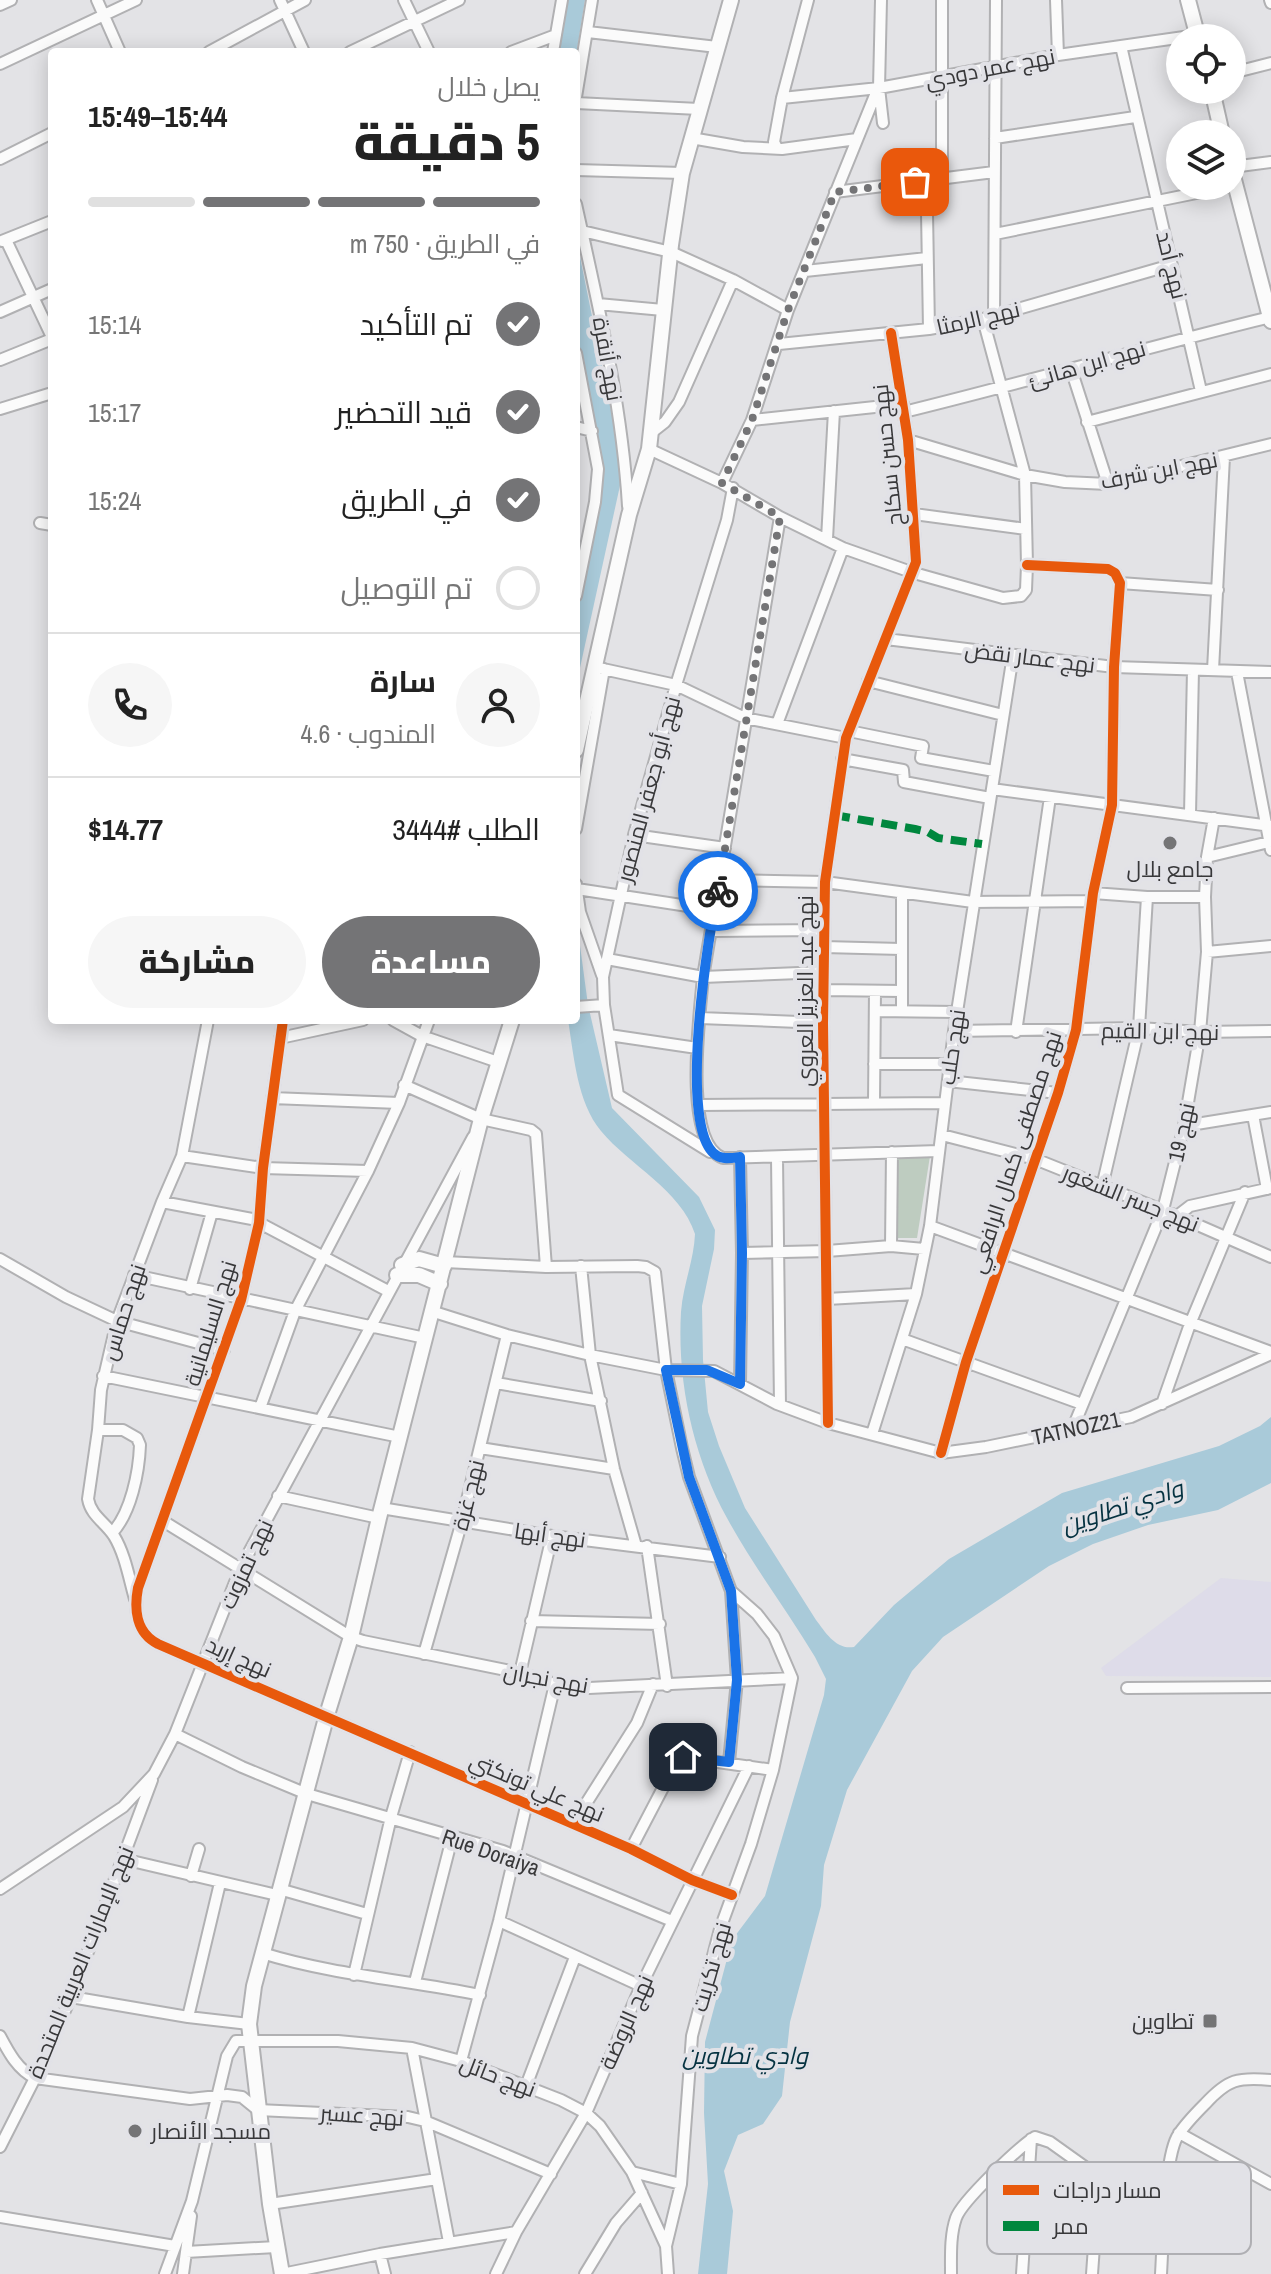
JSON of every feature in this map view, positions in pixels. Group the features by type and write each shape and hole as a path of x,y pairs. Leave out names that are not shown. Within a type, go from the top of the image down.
{"main road":[{"path":"580,736 599,668 629,515 649,449 663,310 682,173 731,0"},
{"path":"1188,0 1195,24"},
{"path":"1240,200 1270,312"},
{"path":"282,2274 270,2204 249,2024 262,1953 351,1637 480,1122 511,1024"},
{"path":"400,1270 419,1259 445,1264"},
{"path":"400,1270 440,1284"}],"street":[{"path":"0,5 11,0"},
{"path":"97,0 118,48"},
{"path":"2,59 136,0"},
{"path":"228,48 283,5 305,0"},
{"path":"404,0 427,48"},
{"path":"358,48 459,0"},
{"path":"554,48 562,0"},
{"path":"580,75 592,0"},
{"path":"777,148 774,142 782,98 808,0"},
{"path":"881,0 879,88 883,123"},
{"path":"942,0 942,179"},
{"path":"649,449 727,486 843,548 914,573 1003,598 1021,596 1026,590 1025,475 1002,388 988,318 995,234 996,0"},
{"path":"1056,0 1058,55"},
{"path":"283,5 302,48"},
{"path":"588,32 717,47"},
{"path":"522,48 556,35"},
{"name":"نهج عمر دودي","path":"782,98 879,88 1058,55 1166,40"},
{"name":"نهج أحد","path":"1121,46 1135,117 1201,391"},
{"path":"1246,69 1271,63"},
{"name":"نهج أبو جعفر المنصور","path":"720,1157 618,1095 604,1005 603,977 634,835 727,520 727,486 779,344 788,310 879,88"},
{"path":"580,103 699,109"},
{"path":"995,138 1135,117"},
{"path":"0,159 48,135"},
{"path":"691,138 743,147 777,148 857,139"},
{"path":"1246,171 1271,162"},
{"path":"580,170 682,173"},
{"path":"835,192 994,172"},
{"path":"995,234 1166,198"},
{"path":"927,212 929,329"},
{"name":"نهج أنقرة","path":"580,222 625,453 629,515"},
{"path":"48,223 3,241 48,329"},
{"path":"582,231 671,252 733,280 788,310"},
{"path":"805,271 927,258"},
{"name":"نهج الرمثا","path":"779,344 929,329 988,318 1171,265"},
{"path":"651,433 665,422 679,402 733,280"},
{"path":"0,312 48,291"},
{"path":"598,304 663,310"},
{"name":"نهج ابن هانئ","path":"752,420 834,411 904,408 1002,388 1270,312"},
{"name":"نهج حسن سكاح","path":"891,333 908,440 914,514 914,573"},
{"path":"0,360 48,340"},
{"path":"1071,369 1108,484"},
{"path":"580,372 598,469 580,575"},
{"path":"1087,422 1271,374"},
{"path":"0,409 48,394"},
{"path":"827,539 834,411"},
{"path":"580,428 592,431"},
{"name":"نهج ابن شرف","path":"908,440 1025,475 1065,482 1108,484 1271,444"},
{"path":"1213,670 1224,457"},
{"path":"914,514 1026,529"},
{"path":"780,517 703,977 697,1048 699,1105 705,1140 720,1157 826,1157 938,1151"},
{"path":"40,523 48,524"},
{"path":"777,724 843,548"},
{"path":"1027,565 1108,569 1115,573 1120,583 1218,590"},
{"name":"نهج عبد العزيز العروي","path":"828,1423 823,1023 825,882 847,735 914,573"},
{"name":"نهج مصطفى كمال الرافعي","path":"941,1453 966,1362 1058,1093 1076,1030 1092,897 1112,805 1114,667 1120,583"},
{"name":"نهج عمار نقض","path":"886,639 1114,667 1271,672"},
{"name":"نهج حلب","path":"872,1434 916,1294 930,1226 954,1031 1013,655"},
{"path":"580,801 599,668 676,685 745,718 923,746 921,758 994,771"},
{"path":"1190,814 1193,670"},
{"path":"1207,857 1270,846 1269,826 1237,672"},
{"path":"868,681 1003,715"},
{"path":"842,759 903,770 904,782 991,794 1050,797 1269,826"},
{"path":"1016,1032 1050,797"},
{"name":"نهج 19","path":"1072,1430 1163,1210 1184,1126 1200,1032 1207,952 1207,857 1214,818"},
{"path":"634,835 725,848"},
{"path":"720,880 825,882 973,902 1034,902 1092,897 1205,897"},
{"path":"580,887 714,910"},
{"path":"902,894 902,1011"},
{"path":"1102,1187 1139,1028 1147,897"},
{"path":"580,912 603,977"},
{"path":"712,931 823,930"},
{"path":"1207,952 1271,946"},
{"path":"824,947 901,949"},
{"path":"607,959 703,977 824,972"},
{"path":"824,990 902,991"},
{"path":"874,1103 875,991"},
{"path":"580,1007 604,1005"},
{"path":"875,1011 957,1012"},
{"path":"700,1018 823,1023"},
{"name":"نهج حماس","path":"136,1600 119,1546 112,1533 89,1509 103,1376 117,1321 182,1156 207,1024"},
{"name":"نهج السليمانية","path":"140,1628 136,1600 241,1300 259,1223 263,1168 282,1024"},
{"path":"280,1038 345,1024"},
{"path":"400,1024 422,1036 498,1062"},
{"path":"260,1408 295,1311 368,1171 399,1103 427,1024"},
{"name":"نهج ابن القيم","path":"954,1031 1139,1028 1200,1032 1271,1031"},
{"path":"609,1035 697,1048"},
{"path":"874,1064 950,1064"},
{"path":"948,1081 1058,1093"},
{"path":"404,1085 480,1122 531,1130 536,1134 546,1267"},
{"path":"272,1098 399,1103"},
{"path":"699,1105 944,1103"},
{"path":"1184,1126 1271,1112"},
{"path":"1177,1216 1190,1206 1269,1189 1253,1115"},
{"name":"نهج تمزوت","path":"0,1889 123,1807 154,1774 175,1734 241,1567 480,1122"},
{"name":"نهج جسر الشغور","path":"942,1135 1035,1159 1271,1257"},
{"path":"891,1246 892,1152"},
{"path":"182,1156 263,1168 368,1171"},
{"path":"740,1157 740,1384"},
{"path":"777,1158 780,1405"},
{"path":"1162,1404 1190,1324 1245,1192"},
{"path":"162,1202 244,1216 388,1291"},
{"path":"190,1289 212,1212"},
{"path":"930,1226 1271,1353"},
{"path":"742,1253 891,1246 924,1249"},
{"path":"0,1259 66,1297 117,1321 224,1350"},
{"path":"445,1264 637,1266 652,1269 656,1277 666,1370 689,1477 731,1591 737,1680 729,1762"},
{"path":"581,1266 590,1355 614,1469 641,1546 660,1624 667,1686"},
{"path":"134,1275 425,1338"},
{"path":"827,1299 916,1294"},
{"path":"431,1311 507,1335 666,1370"},
{"name":"نهج غزة","path":"424,1654 462,1521 507,1335"},
{"path":"902,1339 1082,1404"},
{"name":"TATNOZ21","path":"666,1370 707,1370 780,1405 828,1423 941,1453 986,1447 1131,1417 1271,1353"},
{"path":"103,1376 400,1437"},
{"path":"496,1383 601,1401"},
{"path":"98,1430 123,1430 137,1438 140,1445 131,1493 120,1522 112,1533"},
{"path":"480,1448 614,1469"},
{"name":"نهج أبها","path":"278,1496 380,1513 462,1521 552,1536 720,1557"},
{"name":"نهج نجران","path":"163,1521 351,1637 520,1673 555,1684 589,1688 792,1678"},
{"path":"520,1673 552,1536"},
{"path":"731,1591 757,1614 774,1636 792,1678"},
{"path":"531,1621 660,1624"},
{"name":"نهج إربد","path":"140,1628 150,1640 326,1718"},
{"name":"نهج تكريت","path":"668,2274 666,2246 681,2184 692,2036 732,1895 773,1770 792,1678"},
{"path":"461,2061 499,1921 555,1684"},
{"path":"573,1824 637,1723 653,1684"},
{"path":"1127,1688 1271,1687"},
{"name":"نهج علي تونكتي","path":"326,1718 732,1895"},
{"name":"Rue Doraiya","path":"175,1734 307,1794 515,1856 672,1921"},
{"path":"354,1975 391,1817 410,1753"},
{"path":"631,1849 677,1761 690,1756 773,1770"},
{"name":"نهج الروضة","path":"496,2274 516,2232 586,2113 641,1986 749,1766"},
{"name":"نهج الإمارات العربية المتحدة","path":"0,2147 71,1997 154,1774"},
{"path":"415,1982 452,1838"},
{"path":"191,1876 199,1849"},
{"path":"123,1859 367,1914"},
{"path":"188,2017 220,1883"},
{"path":"499,1921 641,1986"},
{"path":"262,1953 307,1967 415,1982 480,1995"},
{"path":"526,2086 575,1957"},
{"path":"71,1997 249,2024"},
{"path":"0,2036 17,2064 35,2078"},
{"path":"183,2274 192,2201 221,2073 236,2041 251,2040"},
{"name":"نهج حائل","path":"251,2040 338,2041 412,2048 461,2061 586,2113 600,2126 632,2172 666,2246"},
{"path":"412,2048 449,2242"},
{"name":"نهج عسير","path":"35,2078 190,2099 227,2095 242,2097 258,2110 384,2115 425,2121 551,2174"},
{"path":"1171,2162 1179,2133 1217,2091 1227,2083 1246,2078 1271,2080"},
{"path":"1179,2133 1231,2162"},
{"path":"1008,2162 1031,2139 1037,2137 1050,2142 1078,2162"},
{"path":"1029,2162 1031,2139"},
{"path":"632,2172 681,2184"},
{"path":"1251,2173 1271,2184"},
{"path":"270,2204 437,2179"},
{"path":"951,2274 954,2227 959,2211 987,2183"},
{"path":"585,2274 623,2213 642,2193"},
{"path":"165,2274 192,2201"},
{"path":"0,2217 175,2246"},
{"path":"282,2274 516,2232"},
{"path":"186,2252 276,2247"},
{"path":"380,2254 385,2274"},
{"path":"1022,2274 1023,2254"},
{"path":"1092,2274 1093,2254"},
{"path":"1161,2274 1163,2254"}],"shaded area":[{"path":"1221,1578 1271,1582 1271,1677 1106,1676 1101,1668"}],"green space":[{"path":"894,1156 930,1156 917,1238 894,1238"}],"water":[{"path":"566,0 585,0 577,48 558,48"},
{"path":"580,257 616,435 621,481 580,668 580,597 601,471 580,362"},
{"name":"وادي تطاوين","path":"580,946 588,1005 612,1108 699,1197 715,1230 702,1306 703,1360 708,1412 719,1446 745,1508 816,1620 842,1646 854,1647 894,1605 949,1559 1062,1493 1219,1446 1260,1426 1271,1417 1271,1483 1218,1510 1148,1525 1093,1544 1049,1566 943,1637 912,1671 847,1790 824,1865 821,1906 790,2022 782,2096 763,2124 738,2135 724,2171 733,2211 727,2274 698,2274 708,2184 704,2113 705,2042 732,1940 765,1896 824,1695 826,1679 727,1518 696,1444 685,1392 680,1338 682,1302 695,1234 678,1204 601,1131 587,1106 578,1078 569,1024 580,1024"}],"marked path":[{"path":"834,815 915,829 938,838 982,844"}],"cycle path":[{"path":"828,1423 823,1023 825,882 846,738 916,562 908,440 891,333"},
{"path":"941,1453 966,1362 1058,1093 1076,1030 1093,893 1112,805 1114,667 1120,583 1115,573 1108,569 1027,565"},
{"path":"282,1024 263,1168 259,1223 241,1300 138,1588 136,1604 141,1627 158,1644 732,1895"}],"way so far":[{"path":"718,891 780,517 722,483 752,420 788,310 835,192 915,182"}],"place":[{"name":"جامع بلال","path":"1170,843"},
{"name":"تطاوين","path":"1210,2021"},
{"name":"مسجد الأنصار","path":"135,2131"}],"route":[{"path":"683,1757 729,1762 737,1680 731,1591 689,1477 666,1370 707,1370 740,1384 740,1157 723,1158 713,1153 705,1140 699,1105 697,1048 703,977 718,891"}]}
